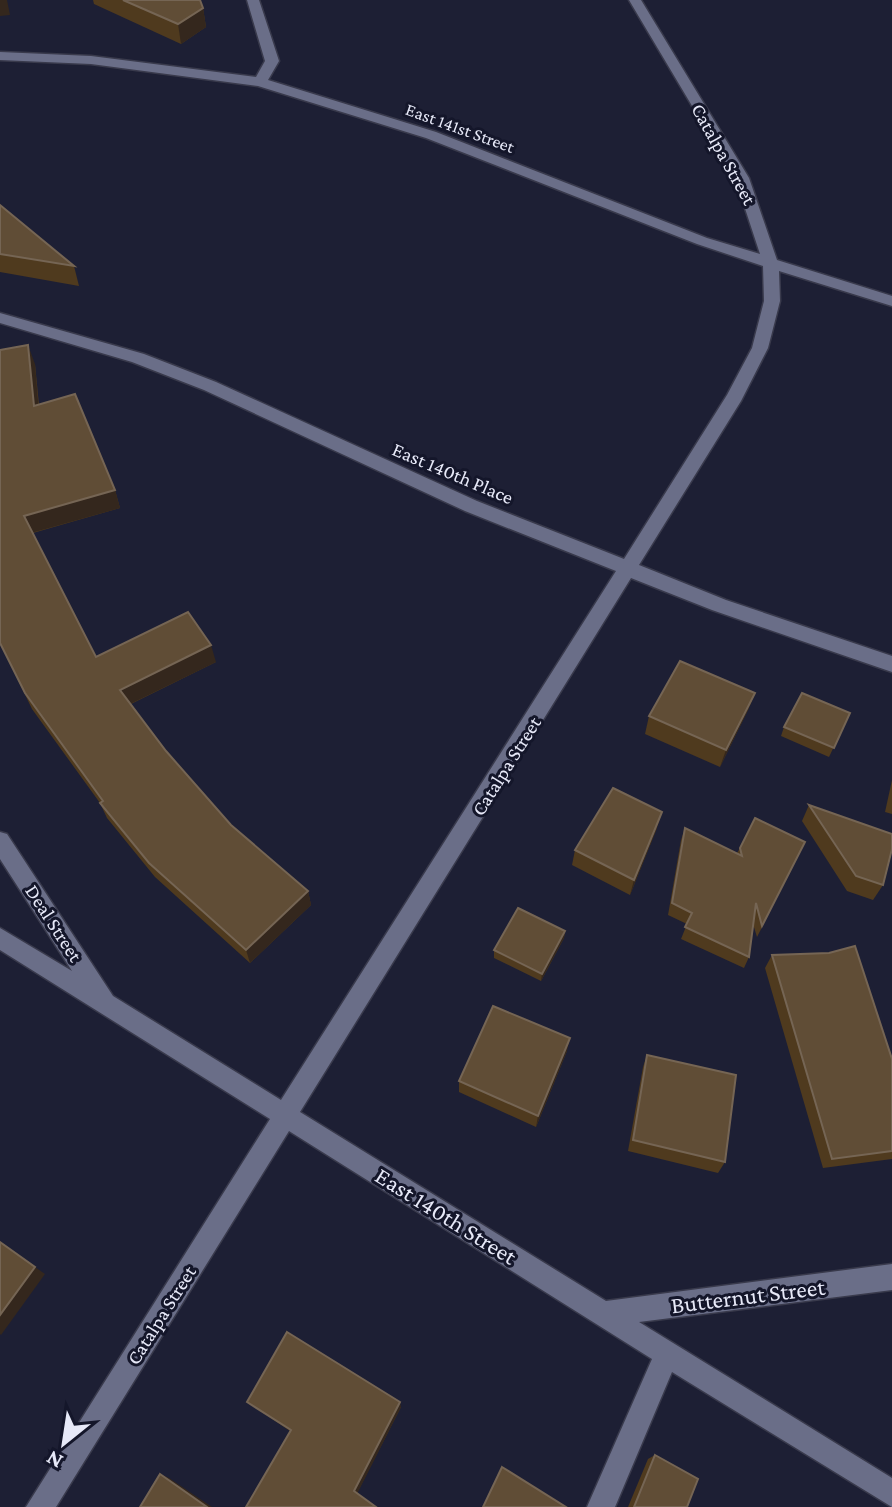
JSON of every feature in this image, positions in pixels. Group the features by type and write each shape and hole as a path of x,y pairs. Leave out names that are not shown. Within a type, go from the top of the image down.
{"street":[{"path":"253,0 272,61 260,82"},
{"name":"Catalpa Street","path":"40,1507 628,570 735,397 760,348 770,318 771,264 742,178 635,0"},
{"name":"East 141st Street","path":"0,56 91,60 260,82 431,135 702,241 892,301"},
{"name":"East 140th Place","path":"0,318 138,358 210,386 471,506 628,570 732,610 892,664"},
{"name":"Deal Street","path":"0,841 108,1005"},
{"name":"East 140th Street","path":"0,938 892,1494"},
{"name":"Butternut Street","path":"604,1314 892,1277"},
{"path":"601,1507 667,1354"}],"building":[{"path":"123,0 200,0 203,8 178,24"},
{"path":"0,205 74,266 0,254"},
{"path":"28,345 34,406 75,394 115,490 24,516 96,657 188,612 211,645 120,690 166,751 231,825 308,891 246,950 149,863 100,803 103,801 25,693 0,643 0,350"},
{"path":"680,661 755,693 726,750 649,716"},
{"path":"802,693 850,713 834,748 784,727"},
{"path":"613,788 662,812 634,880 575,850"},
{"path":"809,805 892,834 892,849 883,885 856,876"},
{"path":"755,818 805,842 762,926 756,903 749,957 685,927 692,913 672,903 685,828 742,856 740,848"},
{"path":"518,908 565,931 542,974 494,950"},
{"path":"855,946 892,1059 892,1151 832,1159 772,955 829,953"},
{"path":"493,1006 570,1038 538,1116 459,1081"},
{"path":"647,1055 736,1075 725,1162 633,1140"},
{"path":"0,1242 35,1267 0,1315"},
{"path":"287,1332 400,1402 354,1491 376,1507 246,1507 291,1430 247,1402"},
{"path":"655,1455 698,1479 687,1507 634,1507"},
{"path":"502,1467 566,1507 483,1507"},
{"path":"160,1474 207,1507 140,1507"}]}
